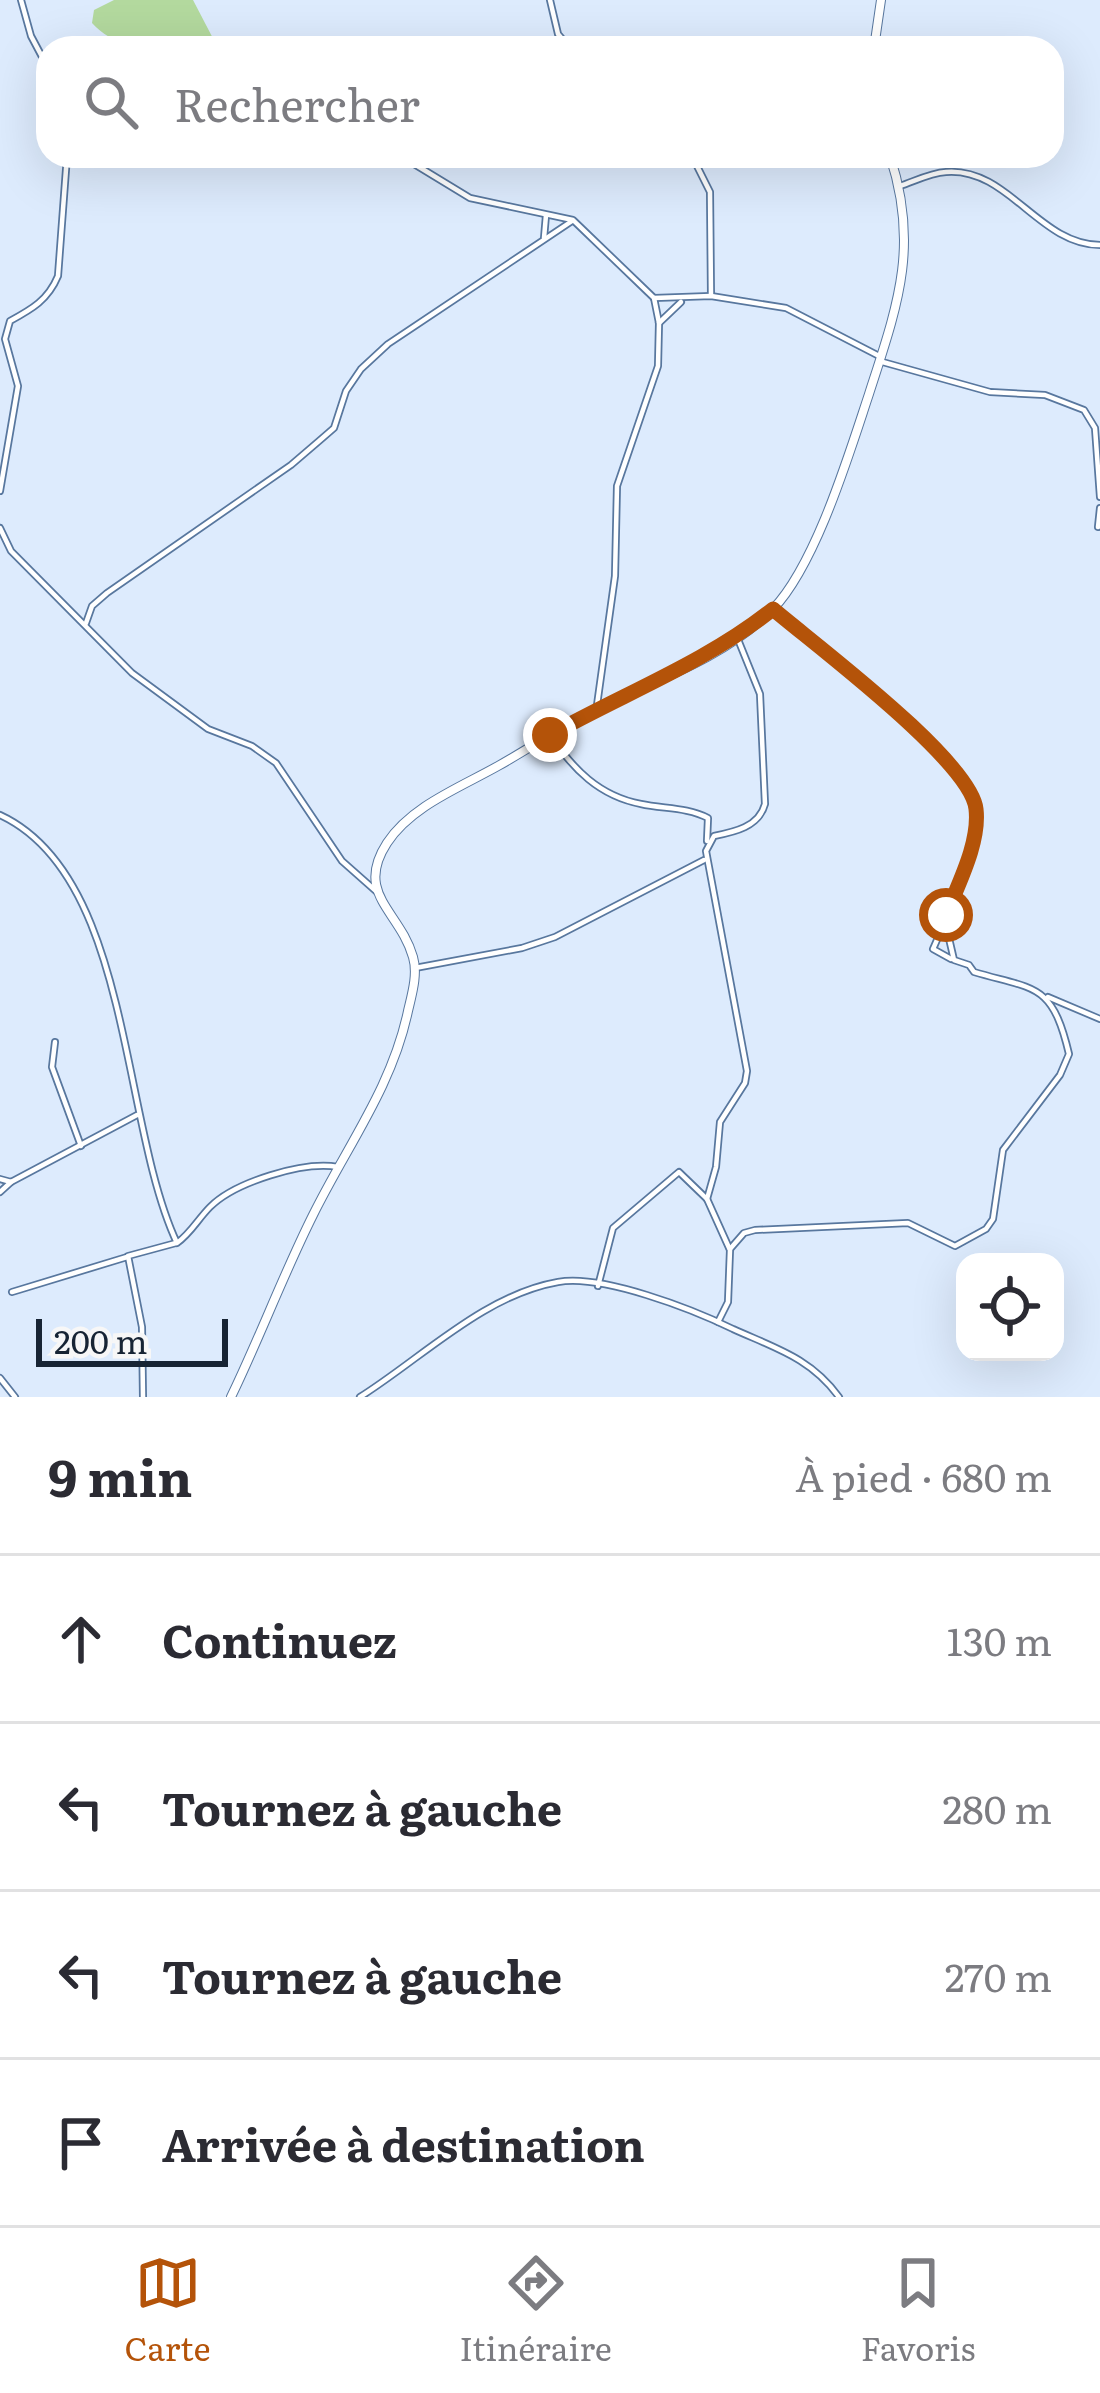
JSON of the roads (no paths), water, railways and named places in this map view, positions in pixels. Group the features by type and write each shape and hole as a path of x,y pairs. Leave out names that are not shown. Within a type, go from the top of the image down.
{"street":[{"path":"21,0 36,45"},
{"path":"550,0 560,36"},
{"path":"876,36 881,0"},
{"path":"0,491 18,386 5,339 10,321 35,308 52,292 58,276 67,168"},
{"path":"421,168 470,198 573,220 654,298 658,366 616,486 615,576 597,708"},
{"path":"698,168 710,192 711,296"},
{"path":"376,892 373,881 380,856 404,824 439,799 597,708 682,670 773,609 814,541 880,359 907,236 894,168"},
{"path":"900,186 941,172 971,176 1004,192 1060,236 1100,244"},
{"path":"544,238 546,215"},
{"path":"86,623 92,606 107,593 291,465 334,428 346,391 388,344 573,220"},
{"path":"654,298 711,296 786,308 880,359 990,392 1045,395 1084,410 1095,428 1100,497"},
{"path":"659,323 683,300"},
{"path":"1098,526 1100,508"},
{"path":"0,528 10,551 132,673 208,729 252,746 276,764 342,861 376,892 406,938 415,968 395,1063 338,1167 231,1397"},
{"path":"773,609 926,739 971,793 975,826 933,949 969,965 974,972 1013,979 1100,1019"},
{"path":"707,845 714,836 758,820 765,805 760,694 736,637"},
{"path":"550,735 584,780 635,804 696,812 708,818 706,859 747,1071 746,1083 720,1122 716,1167 707,1198"},
{"path":"0,815 27,833 76,886 105,964 154,1187 177,1243"},
{"path":"415,968 522,948 555,937 706,859"},
{"path":"945,921 954,960"},
{"path":"730,1250 744,1233 755,1230 908,1223 955,1246 986,1229 993,1219 1003,1150 1069,1059 1058,1021 1042,995"},
{"path":"55,1042 52,1067 81,1146"},
{"path":"0,1192 137,1115"},
{"path":"12,1292 177,1243 209,1208 235,1190 306,1166 338,1167"},
{"path":"598,1286 613,1228 679,1172 707,1198 730,1250 728,1302 718,1322"},
{"path":"0,1179 11,1182"},
{"path":"128,1256 142,1327 143,1397"},
{"path":"360,1397 455,1331 521,1294 560,1282 666,1299 820,1372 839,1397"},
{"path":"0,1378 15,1397"}]}
